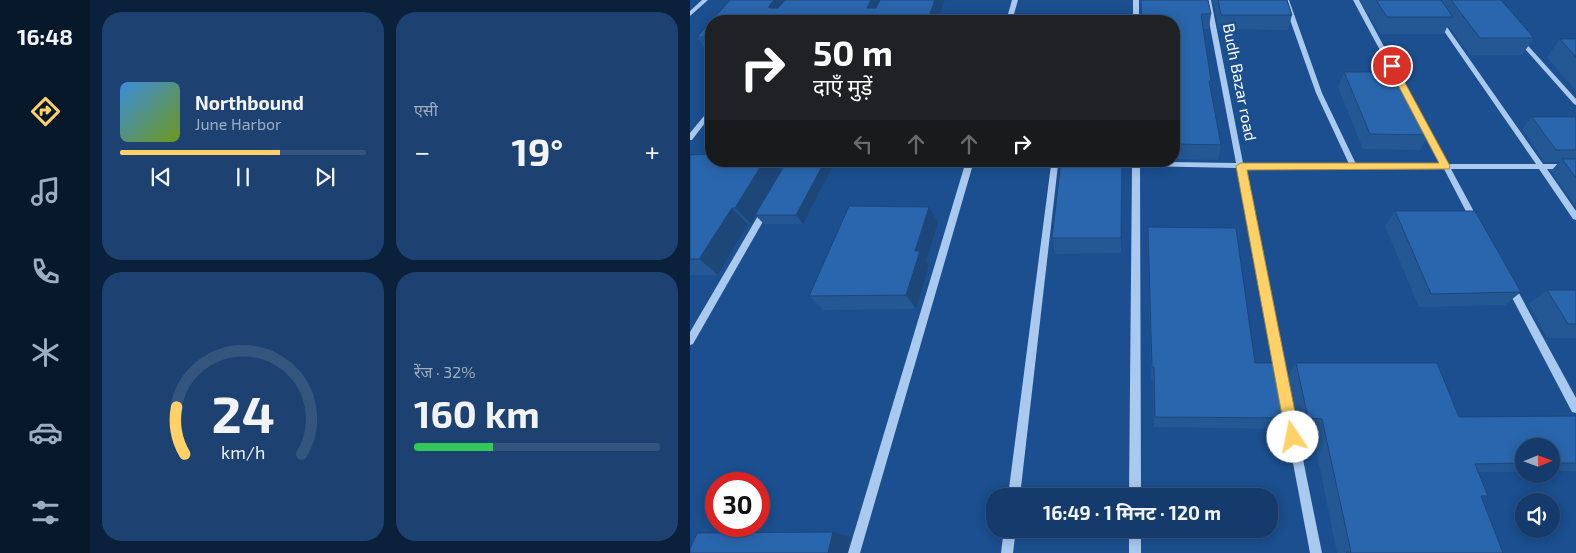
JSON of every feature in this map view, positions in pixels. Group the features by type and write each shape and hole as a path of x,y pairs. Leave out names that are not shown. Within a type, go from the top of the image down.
{"street":[{"path":"690,14 705,0"},
{"path":"1011,15 1015,0"},
{"path":"1136,0 1136,15"},
{"name":"Budh Bazar road","path":"1208,0 1284,389"},
{"path":"1286,0 1319,93 1354,167"},
{"path":"1356,0 1403,88"},
{"path":"1437,16 1576,217"},
{"path":"1518,37 1576,103"},
{"path":"1417,114 1478,227"},
{"path":"690,138 705,119"},
{"path":"1180,164 1354,167 1576,167"},
{"path":"788,171 790,167"},
{"path":"854,553 968,167"},
{"path":"1015,488 1054,167"},
{"path":"1135,488 1136,167"},
{"path":"690,342 768,205"},
{"path":"1506,278 1576,408"},
{"path":"1286,398 1316,553"},
{"path":"1007,553 1009,538"},
{"path":"1135,538 1135,553"}],"building":[{"path":"730,0 774,0 769,8 778,8 785,0 871,0 867,8 876,8 880,0 935,0 929,15 716,15"},
{"path":"1141,0 1208,0 1211,14 1201,14 1211,81 1209,81 1221,145 1180,144 1180,15 1142,15"},
{"path":"1218,0 1287,0 1292,15 1221,15"},
{"path":"1376,0 1441,0 1453,17 1387,17"},
{"path":"1451,0 1501,0 1534,38 1480,38"},
{"path":"705,28 705,37 697,37"},
{"path":"1560,39 1576,39 1576,57"},
{"path":"1344,72 1396,72 1429,135 1370,134"},
{"path":"1532,117 1576,117 1576,150 1556,150"},
{"path":"705,154 705,167 760,167 735,208 732,208 699,259 690,259 690,155"},
{"path":"1562,159 1576,159 1576,178"},
{"path":"783,167 822,167 796,215 755,215"},
{"path":"1060,167 1122,167 1121,238 1052,238"},
{"path":"849,206 929,207 915,251 920,251 906,295 809,296"},
{"path":"1395,211 1475,211 1521,292 1431,294"},
{"path":"1148,227 1236,228 1255,363 1282,363 1293,418 1155,417"},
{"path":"1547,290 1576,290 1576,324 1568,324"},
{"path":"1296,363 1437,363 1459,417 1576,416 1576,463 1560,463 1560,438 1515,438 1515,463 1475,464 1488,496 1481,496 1503,553 1347,553 1351,552 1322,419 1308,418"},
{"path":"770,532 833,532 828,553 690,553 697,533 705,533 705,537 770,537"}],"route":[{"path":"1293,437 1241,166 1445,166 1392,66"}]}
